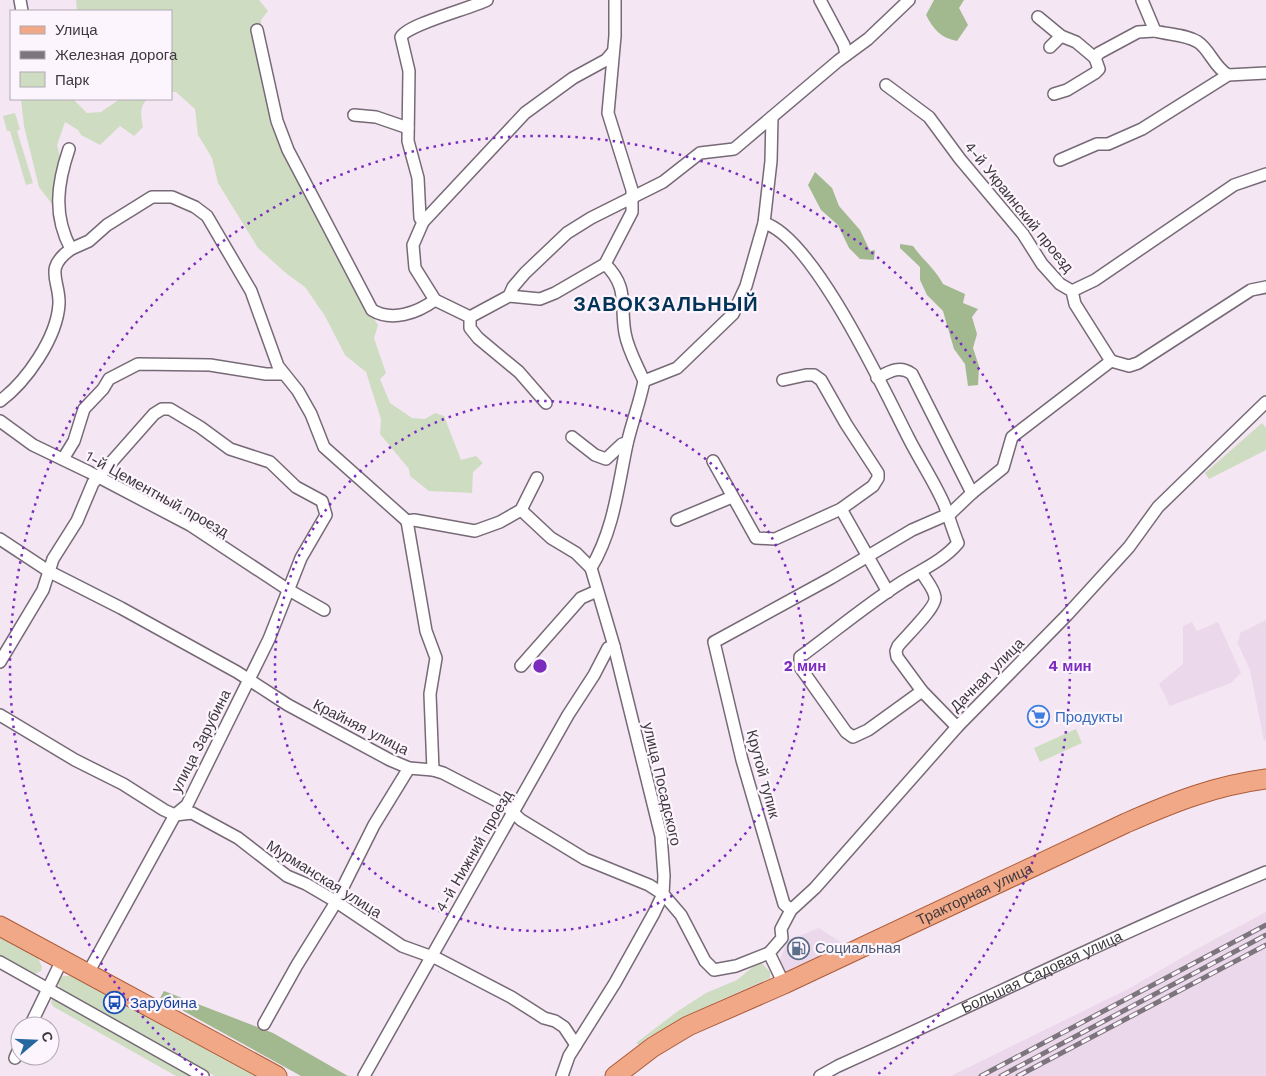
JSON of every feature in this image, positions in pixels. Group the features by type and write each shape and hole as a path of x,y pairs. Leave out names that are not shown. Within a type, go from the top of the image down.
{"main road":[{"name":"Тракторная улица","path":"614,1076 653,1047 688,1026 784,984 1184,798 1213,788 1266,779"},
{"path":"0,926 277,1076"}],"street":[{"path":"423,222 420,218 418,178 408,141 409,71 401,37 403,33 487,0"},
{"path":"470,317 509,296 540,299 555,293 605,264 632,212 634,198 608,113 615,36 615,0"},
{"path":"820,0 844,45 846,55"},
{"path":"509,296 513,287 525,273 567,233 591,218 663,182 700,153 734,149 846,55 868,39 909,0"},
{"path":"1142,0 1155,31"},
{"path":"1038,17 1061,36 1076,42 1095,58 1099,69 1067,90 1054,94"},
{"path":"257,30 277,120 288,150 372,310 382,316 394,316 428,305 435,300"},
{"path":"1095,58 1138,32 1155,31 1186,36 1199,43 1222,72 1228,75"},
{"path":"1050,47 1061,36"},
{"path":"470,317 435,300 415,268 413,245 423,222 525,113 573,78 606,60 612,53"},
{"path":"1060,160 1097,144 1108,144 1142,129 1228,75 1266,73"},
{"name":"4-й Украинский проезд","path":"886,84 929,117 960,159 1023,234 1042,264 1060,284 1072,291 1074,304 1111,361"},
{"path":"354,115 376,117 408,128"},
{"path":"644,380 677,368 734,314 746,286 764,223 771,161 772,117"},
{"path":"69,149 60,176 59,201 61,228 71,249"},
{"path":"1072,291 1095,280 1234,185 1266,174"},
{"path":"0,401 18,385 34,365 55,325 59,303 54,279 55,271 64,254 89,241 107,225 152,197 172,197 195,207 207,216 251,291 283,374 298,391 324,447 407,521 426,631 436,658 430,694 433,770"},
{"path":"764,223 772,225 784,236 815,270 843,313 944,505 958,543 922,573 888,592 800,657 800,667 846,732 853,737 868,730 922,691"},
{"path":"521,510 551,538 576,552 591,568 602,549 620,489 627,443 644,380 629,349 625,332 625,307 620,285 605,264"},
{"path":"868,556 912,530 947,516 1003,468 1012,437 1111,361 1129,366 1138,363 1251,290 1266,286"},
{"path":"470,317 470,328 478,338 519,372 546,403"},
{"path":"63,459 74,441 84,409 103,389 109,379 138,364 210,365 266,374 283,374"},
{"path":"877,378 898,368 905,368 912,374 972,493"},
{"path":"713,461 756,538 775,539 841,509 873,486 878,478 878,473 846,424 821,380 814,375 806,375 782,380"},
{"name":"Дачная улица","path":"768,953 782,938 780,929 791,910 821,881 957,726 1067,615 1129,547 1158,507 1266,402"},
{"name":"улица Зарубина","path":"88,973 175,815 187,804 269,639 300,558 326,515 322,501 296,487 270,462 230,449 200,427 170,409 162,409 154,414 98,477"},
{"name":"1-й Цементный проезд","path":"0,421 33,445 190,525 287,589 324,610"},
{"path":"572,437 595,455 606,459 622,444 627,443"},
{"path":"0,662 43,590 53,559 77,521 80,510 98,477"},
{"path":"407,521 414,520 475,531 500,522 521,510 537,478"},
{"path":"677,520 732,497"},
{"path":"841,509 888,592"},
{"name":"Крайняя улица","path":"0,539 50,572 121,608 248,678 288,706 409,768 433,770 505,805 521,820 585,859 649,885 663,894 681,915 705,962 714,970 736,966 768,953"},
{"name":"Крутой тупик","path":"791,910 784,904 742,760 714,642 868,556"},
{"name":"улица Посадского","path":"562,1076 576,1045 615,983 663,894 662,836 614,646 591,568"},
{"path":"922,573 935,595 936,601 932,609 896,651 897,657 922,691 957,726"},
{"path":"520,666 581,598 597,591"},
{"name":"4-й Нижний проезд","path":"364,1076 608,648 614,646"},
{"name":"Мурманская улица","path":"0,715 76,760 123,784 164,810 175,815 192,813 238,838 287,876 306,884 335,901 402,946 432,957 482,981 544,1018 555,1021 564,1027 576,1045"},
{"path":"264,1024 335,901 374,825 409,768"},
{"name":"Большая Садовая улица","path":"820,1076 1179,908 1266,872"},
{"path":"768,953 784,984"},
{"path":"35,1016 62,960"},
{"path":"0,962 203,1076"}],"shaded area":[{"path":"1266,620 1266,739 1264,741 1250,670 1237,642 1240,633"},
{"path":"1192,622 1197,631 1218,622 1241,673 1231,683 1170,706 1159,684 1183,664 1183,626"},
{"path":"1266,912 1266,1076 951,1076 1128,989"},
{"path":"819,928 845,945 785,972 781,970 779,961 788,940"}],"green space":[{"path":"76,0 259,0 268,11 261,20 261,28 273,120 359,296 378,325 374,338 386,373 380,379 390,403 412,418 425,419 435,413 444,416 461,460 476,456 483,463 473,472 472,493 429,491 410,476 409,469 380,434 381,419 366,372 345,355 325,316 305,287 258,248 218,183 212,158 198,135 195,109 176,92 172,92 172,10 77,10"},
{"path":"934,0 964,0 959,8 968,25 957,41 942,35 935,29 926,15"},
{"path":"21,100 74,100 87,113 101,112 119,100 147,100 142,108 143,127 134,136 120,126 100,145 81,135 78,130 65,122 57,145 65,177 55,208 39,187 24,126"},
{"path":"15,113 20,129 17,131 33,183 26,185 10,131 7,131 3,116"},
{"path":"815,172 832,188 839,206 860,230 870,251 875,250 874,260 860,259 849,248 838,225 821,210 808,185"},
{"path":"900,244 913,246 943,284 965,294 963,303 978,309 972,317 977,334 973,348 979,366 978,385 968,386 965,364 954,349 943,311 927,295 920,280 920,267 900,248"},
{"path":"1262,423 1266,428 1266,450 1209,479 1205,473"},
{"path":"1076,729 1082,743 1040,762 1034,748"},
{"path":"0,938 38,958 42,967 41,971 33,975 0,956"},
{"path":"760,961 770,972 770,978 716,1002 648,1037 639,1045 636,1043 678,1011 706,993 737,980"},
{"path":"71,976 255,1076 215,1076 62,990 58,984 59,978"},
{"path":"164,991 273,1033 348,1076 301,1076 160,998"},
{"path":"52,999 57,999 193,1076 176,1076 54,1007 51,1003"}],"railway":[{"path":"981,1076 1266,925"},
{"path":"1001,1076 1266,935"},
{"path":"1018,1076 1266,945"}],"place":[{"name":"Продукты","path":"1039,717"},
{"name":"Социальная","path":"799,948"},
{"name":"Зарубина","path":"114,1003"}],"district":[{"name":"ЗАВОКЗАЛЬНЫЙ","path":"666,304"}]}
